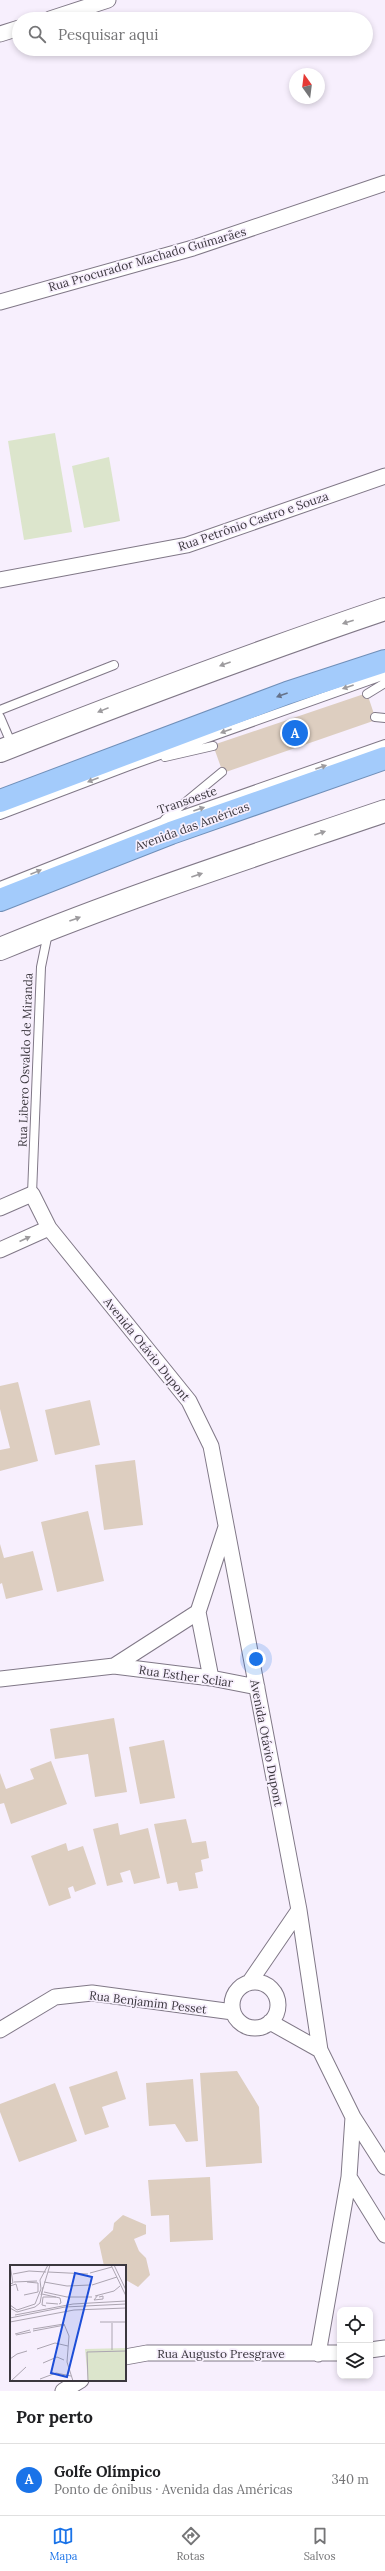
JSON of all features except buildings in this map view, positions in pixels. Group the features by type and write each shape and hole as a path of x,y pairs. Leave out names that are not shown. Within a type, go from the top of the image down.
{"highway":[{"path":"0,801 287,694 385,661"},
{"name":"Avenida das Américas","path":"0,900 171,833 385,758"}],"main road":[{"path":"6,748 270,648 385,610"},
{"path":"0,949 49,928 385,811"}],"street":[{"path":"71,12 108,0"},
{"path":"0,34 12,30"},
{"name":"Rua Procurador Machado Guimarães","path":"0,302 193,248 385,183"},
{"name":"Rua Petrônio Castro e Souza","path":"0,580 187,546 385,476"},
{"path":"0,1208 32,1194"},
{"name":"Avenida Otávio Dupont","path":"32,1194 49,1228 189,1401 211,1446 299,1910 320,2050 353,2117 385,2167"},
{"path":"0,1250 49,1228"},
{"path":"211,1678 198,1612 227,1525"},
{"name":"Rua Esther Scliar","path":"114,1666 198,1612"},
{"name":"Rua Esther Scliar","path":"0,1679 114,1666 211,1678 256,1687"},
{"path":"249,1983 264,1984 275,1994 277,2009 270,2022 263,2026 248,2027 236,2019 232,2005 236,1991 249,1983 299,1910"},
{"name":"Rua Benjamim Pesset","path":"0,2030 55,1997 92,1993 233,2012"},
{"path":"270,2022 320,2050"},
{"path":"318,2354 349,2177 353,2117"},
{"path":"349,2177 385,2235"},
{"path":"373,2350 385,2348"},
{"name":"Rua Augusto Presgrave","path":"126,2357 147,2353 337,2353"},
{"path":"63,2391 79,2381"}],"lane":[{"path":"0,710 114,665"},
{"path":"0,816 129,766 385,675"},
{"path":"367,694 385,683"},
{"path":"0,717 6,748"},
{"path":"375,717 385,718"},
{"name":"Transoeste","path":"0,886 162,822 385,744"},
{"path":"129,766 213,746"},
{"path":"162,822 222,772"},
{"name":"Rua Libero Osvaldo de Miranda","path":"32,1194 41,967 49,928"}],"green space":[{"path":"55,433 72,532 24,540 8,441"},
{"path":"109,457 120,521 84,528 72,466"}],"place":[{"name":"Golfe Olímpico","path":"295,733"}]}
